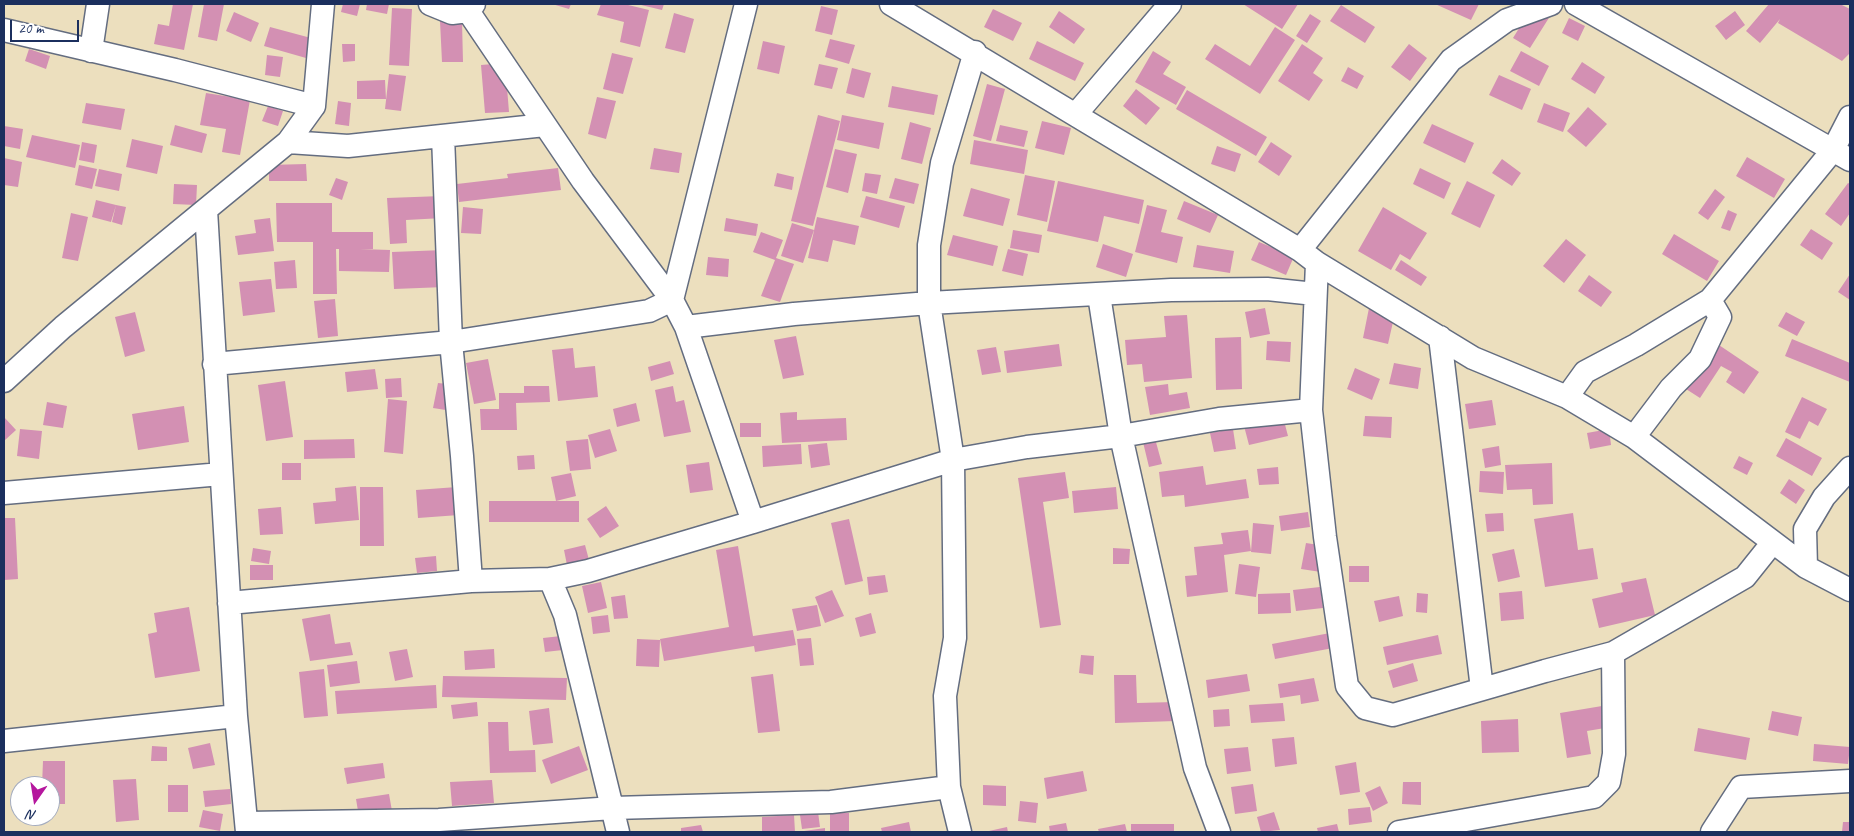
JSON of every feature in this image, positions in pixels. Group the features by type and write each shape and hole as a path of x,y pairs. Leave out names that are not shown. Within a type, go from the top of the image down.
{"street":[{"path":"91,51 98,4"},
{"path":"4,381 63,328 288,142 314,106 323,4"},
{"path":"430,4 452,13 471,7 545,125 583,181 672,300 686,327 753,522"},
{"path":"672,300 746,4"},
{"path":"1076,114 1170,4"},
{"path":"1551,4 1507,20 1451,60 1309,256 1315,294 1310,410 1325,537 1347,686 1365,708 1393,715 1613,653 1745,577 1773,542"},
{"path":"1576,4 1842,155"},
{"path":"896,5 1309,256 1472,358 1567,397 1634,437 1806,568 1850,590"},
{"path":"4,30 314,106"},
{"path":"960,832 949,787 945,696 955,638 953,460 929,303 929,244 942,163 975,52"},
{"path":"1567,397 1585,372 1636,346 1710,300 1842,155 1850,117"},
{"path":"288,142 348,146 545,125"},
{"path":"443,136 451,342 471,581"},
{"path":"206,210 236,716 247,828 439,820 613,808 831,802 949,787"},
{"path":"686,327 794,314 929,303 1171,290 1267,289 1315,294"},
{"path":"1099,295 1121,436 1195,768 1219,832"},
{"path":"214,364 451,342 649,311 672,300"},
{"path":"1634,437 1671,388 1700,359 1720,317 1710,300"},
{"path":"1440,337 1482,689"},
{"path":"229,603 471,581 550,579 588,571 953,460 1027,447 1121,436 1219,419 1310,410"},
{"path":"1806,568 1804,529 1824,497 1850,468"},
{"path":"4,493 221,474"},
{"path":"550,579 564,615 618,832"},
{"path":"1400,832 1594,798 1609,782 1614,754 1613,653"},
{"path":"4,741 236,716"},
{"path":"1712,832 1741,787 1850,781"}],"building":[{"path":"173,4 193,4 184,50 154,44 158,24 169,26"},
{"path":"204,4 224,4 217,41 198,37"},
{"path":"343,4 360,4 357,16 341,12"},
{"path":"367,4 389,4 387,14 366,10"},
{"path":"552,4 571,4 569,9"},
{"path":"601,4 624,4 649,10 640,47 620,42 624,22 597,15"},
{"path":"637,4 664,4 662,10"},
{"path":"1243,4 1298,4 1282,29"},
{"path":"1435,4 1479,4 1471,20"},
{"path":"1534,4 1552,13 1530,48 1513,38"},
{"path":"1769,4 1840,4 1850,9 1850,53 1842,61 1778,23 1780,19 1760,43 1746,31"},
{"path":"1341,5 1375,27 1365,43 1330,21"},
{"path":"821,6 838,10 832,35 815,31"},
{"path":"392,8 412,9 409,66 389,65"},
{"path":"993,9 1022,23 1013,41 984,27"},
{"path":"1059,11 1085,29 1074,44 1049,27"},
{"path":"1735,11 1745,25 1726,40 1715,26"},
{"path":"234,12 259,23 251,42 226,31"},
{"path":"674,13 694,19 685,53 665,48"},
{"path":"1310,14 1321,21 1307,43 1296,36"},
{"path":"1569,18 1585,26 1578,41 1562,33"},
{"path":"440,21 462,21 463,62 442,62"},
{"path":"270,27 311,38 306,58 264,46"},
{"path":"1275,27 1295,40 1260,94 1205,59 1215,44 1250,66"},
{"path":"830,39 855,45 849,64 825,57"},
{"path":"763,41 785,46 779,74 757,69"},
{"path":"1037,41 1084,63 1075,81 1029,59"},
{"path":"342,44 355,44 355,61 343,62"},
{"path":"1302,44 1323,58 1313,73 1323,80 1309,101 1278,81"},
{"path":"1409,44 1427,58 1410,81 1391,67"},
{"path":"29,49 50,56 46,69 25,61"},
{"path":"1153,51 1171,62 1163,74 1186,87 1176,105 1135,82"},
{"path":"1521,51 1549,66 1539,86 1510,71"},
{"path":"612,53 633,58 623,94 603,89"},
{"path":"267,55 283,57 280,77 265,75"},
{"path":"1582,62 1605,77 1595,94 1571,79"},
{"path":"505,63 509,112 485,113 481,65"},
{"path":"819,64 838,68 832,89 814,85"},
{"path":"1348,67 1364,76 1357,89 1341,81"},
{"path":"852,68 871,73 864,98 846,93"},
{"path":"389,74 406,76 401,111 385,109"},
{"path":"1499,75 1531,89 1522,110 1489,95"},
{"path":"385,80 386,99 357,99 357,81"},
{"path":"987,84 1005,89 991,141 973,136"},
{"path":"892,86 938,95 934,115 888,107"},
{"path":"1136,89 1160,108 1146,125 1123,106"},
{"path":"1187,90 1267,137 1256,156 1176,109"},
{"path":"206,93 250,100 240,155 222,152 226,129 200,125"},
{"path":"597,97 616,101 606,139 588,134"},
{"path":"338,101 351,103 349,126 335,124"},
{"path":"86,103 125,109 121,130 82,123"},
{"path":"1544,103 1570,113 1563,132 1537,122"},
{"path":"268,106 283,111 278,126 262,121"},
{"path":"1588,107 1607,124 1586,147 1567,131"},
{"path":"818,115 840,121 813,226 791,221"},
{"path":"842,115 884,123 879,149 837,140"},
{"path":"1042,121 1071,128 1064,155 1035,148"},
{"path":"910,122 931,128 922,164 901,159"},
{"path":"1432,124 1474,143 1465,163 1423,143"},
{"path":"175,125 207,134 202,153 170,145"},
{"path":"1000,125 1028,131 1024,147 996,141"},
{"path":"4,126 23,129 20,149 4,146"},
{"path":"32,135 80,145 75,168 26,157"},
{"path":"132,139 163,146 157,174 126,167"},
{"path":"974,140 1028,150 1024,174 970,164"},
{"path":"82,142 97,145 94,163 79,160"},
{"path":"1271,142 1292,156 1279,176 1258,162"},
{"path":"1217,146 1241,154 1235,172 1211,164"},
{"path":"654,148 682,153 679,173 650,169"},
{"path":"835,149 857,154 848,193 826,187"},
{"path":"1747,157 1785,179 1774,198 1736,176"},
{"path":"4,158 22,162 18,187 4,185"},
{"path":"1502,159 1521,173 1512,186 1492,173"},
{"path":"306,164 307,181 269,181 269,165"},
{"path":"79,165 97,169 92,189 75,185"},
{"path":"558,168 561,190 459,202 457,184 508,178 507,174"},
{"path":"1420,168 1451,183 1444,199 1413,184"},
{"path":"99,169 122,174 119,191 95,186"},
{"path":"777,173 794,177 792,190 774,186"},
{"path":"865,173 881,175 877,194 862,191"},
{"path":"1025,175 1055,181 1047,222 1017,215"},
{"path":"336,178 348,182 342,200 329,195"},
{"path":"895,178 919,184 914,204 889,198"},
{"path":"1058,181 1144,200 1139,224 1104,216 1098,242 1047,231"},
{"path":"1467,181 1495,195 1480,228 1451,214"},
{"path":"1848,183 1850,184 1850,213 1841,226 1825,214"},
{"path":"174,184 197,185 196,205 173,204"},
{"path":"971,188 1010,199 1003,226 963,216"},
{"path":"1715,189 1725,197 1708,220 1698,213"},
{"path":"442,196 443,218 406,220 407,243 390,244 387,198"},
{"path":"866,196 905,206 899,228 860,217"},
{"path":"96,200 116,205 111,222 92,217"},
{"path":"1184,201 1218,215 1210,233 1177,219"},
{"path":"276,203 332,203 332,232 373,232 373,249 360,249 390,250 389,272 339,271 339,249 336,249 337,294 313,294 313,242 277,242"},
{"path":"116,205 126,207 122,225 112,222"},
{"path":"1147,205 1167,210 1161,232 1183,237 1177,263 1135,252"},
{"path":"463,207 483,209 481,234 461,233"},
{"path":"1383,207 1427,233 1410,260 1400,254 1391,270 1358,251"},
{"path":"1728,210 1737,214 1730,231 1721,228"},
{"path":"71,213 88,217 78,261 62,258"},
{"path":"817,217 859,226 855,245 833,240 828,262 808,258"},
{"path":"270,218 274,251 238,255 235,236 256,233 254,220"},
{"path":"726,218 758,224 756,236 724,231"},
{"path":"792,223 814,230 803,263 781,256"},
{"path":"1811,229 1833,243 1822,260 1800,245"},
{"path":"1013,230 1042,235 1039,253 1010,248"},
{"path":"761,232 783,240 776,258 794,264 780,302 761,296 775,260 753,252"},
{"path":"1674,234 1719,261 1707,281 1662,254"},
{"path":"953,235 998,246 993,266 947,255"},
{"path":"1566,239 1586,255 1564,283 1543,266"},
{"path":"1280,240 1298,247 1286,275 1251,260 1259,242 1276,249"},
{"path":"1103,244 1133,254 1126,277 1096,267"},
{"path":"1197,245 1234,251 1230,273 1193,267"},
{"path":"1008,249 1028,254 1023,276 1002,271"},
{"path":"444,250 445,287 394,289 392,252"},
{"path":"708,257 729,259 728,277 706,275"},
{"path":"295,260 297,288 276,289 274,262"},
{"path":"1401,260 1427,277 1421,286 1395,270"},
{"path":"1850,274 1850,300 1838,292"},
{"path":"1589,275 1612,292 1601,307 1578,291"},
{"path":"271,279 275,312 243,316 239,282"},
{"path":"335,299 338,336 318,338 314,301"},
{"path":"1265,308 1270,334 1250,338 1245,312"},
{"path":"1369,308 1395,313 1388,344 1363,338"},
{"path":"135,312 145,351 125,357 115,317"},
{"path":"1786,312 1805,322 1797,336 1778,326"},
{"path":"1187,315 1192,378 1144,382 1142,364 1127,365 1125,340 1166,337 1164,316"},
{"path":"796,336 804,375 783,379 774,340"},
{"path":"1241,337 1242,389 1216,390 1215,338"},
{"path":"1792,339 1850,363 1850,382 1785,356"},
{"path":"1267,341 1291,342 1290,362 1266,360"},
{"path":"1716,343 1759,372 1744,394 1726,382 1732,372 1721,366 1700,398 1686,389"},
{"path":"1059,344 1062,366 1007,373 1004,351"},
{"path":"996,347 1001,372 982,375 977,350"},
{"path":"573,348 575,368 595,366 598,397 558,401 552,350"},
{"path":"488,359 496,400 474,404 466,363"},
{"path":"670,361 674,374 651,381 648,367"},
{"path":"1394,363 1421,368 1418,389 1389,384"},
{"path":"1355,368 1380,379 1372,400 1347,389"},
{"path":"375,369 378,389 347,392 345,372"},
{"path":"401,378 402,397 386,398 385,379"},
{"path":"285,381 293,437 266,441 258,385"},
{"path":"438,383 456,385 452,411 433,408"},
{"path":"1168,384 1169,395 1187,392 1190,408 1150,415 1145,387"},
{"path":"524,386 549,386 550,402 516,403 517,430 481,430 480,409 499,409 499,393 524,393"},
{"path":"673,386 676,402 684,400 691,432 664,437 655,390"},
{"path":"1802,397 1827,409 1818,426 1809,421 1800,439 1785,432"},
{"path":"388,399 407,401 403,454 384,452"},
{"path":"1492,400 1496,425 1469,429 1465,404"},
{"path":"47,402 67,406 63,428 43,425"},
{"path":"636,403 640,421 617,427 613,409"},
{"path":"184,406 189,442 138,450 132,414"},
{"path":"797,412 797,420 846,418 847,440 782,443 780,413"},
{"path":"1365,416 1392,417 1391,438 1363,436"},
{"path":"4,417 16,430 4,441"},
{"path":"1283,417 1288,436 1249,445 1244,426"},
{"path":"740,423 761,423 761,437 740,437"},
{"path":"20,429 42,431 39,459 17,456"},
{"path":"610,429 617,451 595,458 588,435"},
{"path":"1233,429 1236,449 1214,452 1210,433"},
{"path":"1609,429 1611,445 1590,449 1587,433"},
{"path":"1154,435 1162,464 1149,467 1142,438"},
{"path":"1786,438 1822,458 1812,476 1776,456"},
{"path":"354,439 355,458 304,459 304,440"},
{"path":"588,439 591,469 570,471 566,441"},
{"path":"827,443 830,465 811,468 808,445"},
{"path":"801,444 802,464 763,467 762,446"},
{"path":"1499,446 1501,465 1485,468 1482,449"},
{"path":"534,455 535,469 518,470 517,456"},
{"path":"1739,456 1753,463 1747,475 1733,468"},
{"path":"709,462 713,490 690,493 686,465"},
{"path":"282,463 301,463 301,480 282,480"},
{"path":"1552,463 1553,504 1533,505 1532,489 1507,490 1505,465"},
{"path":"1203,466 1206,485 1246,479 1249,498 1185,507 1184,495 1162,497 1159,472"},
{"path":"1278,467 1279,484 1259,485 1257,469"},
{"path":"1480,471 1504,472 1503,494 1479,492"},
{"path":"1065,472 1069,498 1043,502 1061,625 1040,628 1018,478"},
{"path":"571,473 576,496 556,501 551,477"},
{"path":"1789,479 1805,490 1796,504 1780,493"},
{"path":"356,486 359,520 315,524 313,503 336,501 335,488"},
{"path":"360,487 383,487 384,546 360,546"},
{"path":"457,487 459,515 418,518 416,490"},
{"path":"1116,487 1118,509 1074,513 1072,491"},
{"path":"489,501 579,501 579,522 489,522"},
{"path":"606,506 619,526 600,538 587,519"},
{"path":"281,507 283,534 260,535 258,509"},
{"path":"1308,512 1310,527 1281,531 1279,516"},
{"path":"1503,513 1504,531 1487,532 1485,514"},
{"path":"1573,513 1578,550 1593,548 1598,579 1545,587 1534,519"},
{"path":"4,518 15,518 18,579 4,580"},
{"path":"849,519 863,581 845,585 831,523"},
{"path":"1253,523 1274,525 1271,554 1251,552"},
{"path":"1248,530 1251,551 1224,555 1228,592 1187,597 1185,576 1197,575 1194,547 1223,544 1221,533"},
{"path":"1306,543 1325,546 1321,572 1301,569"},
{"path":"585,545 589,560 567,565 564,550"},
{"path":"738,546 753,636 793,630 796,645 755,652 754,646 664,661 660,639 729,627 716,550"},
{"path":"253,548 271,551 269,564 251,561"},
{"path":"1113,548 1130,549 1129,564 1113,564"},
{"path":"1514,549 1520,577 1498,582 1492,554"},
{"path":"436,556 437,571 417,573 415,558"},
{"path":"1239,564 1260,567 1256,597 1235,594"},
{"path":"250,565 273,565 273,580 250,580"},
{"path":"1349,566 1369,566 1369,582 1349,582"},
{"path":"885,575 888,592 869,595 867,577"},
{"path":"1646,578 1655,615 1599,628 1592,599 1623,592 1621,583"},
{"path":"601,582 607,608 588,613 582,586"},
{"path":"1320,587 1323,608 1296,611 1293,590"},
{"path":"832,590 844,616 825,623 815,597"},
{"path":"1522,591 1524,619 1501,621 1499,593"},
{"path":"1290,593 1291,613 1258,614 1258,594"},
{"path":"1417,593 1428,594 1427,613 1416,612"},
{"path":"625,595 628,618 614,619 611,597"},
{"path":"1399,596 1403,616 1379,622 1374,601"},
{"path":"817,605 821,626 797,631 792,609"},
{"path":"189,607 200,671 155,678 148,634 157,632 154,613"},
{"path":"871,613 876,633 860,637 855,618"},
{"path":"330,614 335,644 350,642 353,655 310,661 302,619"},
{"path":"608,615 610,632 593,634 591,617"},
{"path":"1330,633 1333,648 1275,659 1272,644"},
{"path":"1438,635 1442,654 1387,665 1383,647"},
{"path":"561,636 563,650 545,652 543,638"},
{"path":"811,638 814,665 800,666 797,639"},
{"path":"637,639 660,640 659,667 636,666"},
{"path":"407,649 413,677 395,681 389,652"},
{"path":"494,649 495,668 465,670 464,651"},
{"path":"1081,655 1094,656 1093,675 1079,673"},
{"path":"357,661 360,683 330,687 327,665"},
{"path":"1413,663 1418,681 1393,688 1388,671"},
{"path":"324,669 328,716 304,718 299,672"},
{"path":"773,674 780,731 758,733 751,677"},
{"path":"1247,674 1250,691 1208,698 1206,680"},
{"path":"1114,675 1136,675 1137,703 1175,702 1176,721 1115,723"},
{"path":"443,676 567,678 566,700 442,697"},
{"path":"1314,678 1319,701 1301,704 1300,695 1280,698 1278,684"},
{"path":"436,685 437,708 337,714 335,691"},
{"path":"477,702 478,716 453,719 451,705"},
{"path":"1283,703 1285,721 1251,723 1249,705"},
{"path":"1602,706 1605,728 1587,731 1591,754 1567,758 1560,713"},
{"path":"549,708 553,743 533,745 529,711"},
{"path":"1229,709 1230,726 1214,727 1213,710"},
{"path":"1772,711 1802,717 1798,736 1768,730"},
{"path":"1518,719 1519,752 1482,753 1481,721"},
{"path":"488,722 508,722 509,751 535,750 536,772 490,773"},
{"path":"1698,728 1750,738 1746,760 1694,751"},
{"path":"1294,737 1297,764 1275,767 1272,739"},
{"path":"210,743 215,765 193,769 188,748"},
{"path":"1814,744 1850,747 1848,764 1813,761"},
{"path":"152,746 167,747 167,761 151,761"},
{"path":"579,746 588,770 551,784 542,760"},
{"path":"1248,747 1251,771 1227,774 1224,749"},
{"path":"43,761 65,761 65,804 60,804 60,776 42,776"},
{"path":"1356,762 1360,792 1340,795 1335,766"},
{"path":"383,763 385,778 347,784 344,768"},
{"path":"1083,771 1087,791 1047,799 1044,778"},
{"path":"136,779 139,820 116,822 113,780"},
{"path":"492,780 494,803 452,806 450,782"},
{"path":"1403,782 1421,782 1421,805 1402,804"},
{"path":"1253,784 1257,811 1235,814 1231,787"},
{"path":"168,785 188,785 188,812 168,812"},
{"path":"983,785 1006,786 1006,806 983,805"},
{"path":"1380,786 1388,803 1373,811 1365,793"},
{"path":"230,789 231,804 205,807 203,791"},
{"path":"389,794 392,811 359,817 356,799"},
{"path":"1020,801 1038,803 1036,823 1018,821"},
{"path":"1370,807 1372,822 1349,825 1348,809"},
{"path":"203,810 223,814 220,831 199,827"},
{"path":"818,812 820,827 802,829 800,815"},
{"path":"1274,812 1280,830 1261,832 1257,817"},
{"path":"830,813 849,813 849,831 830,831"},
{"path":"794,815 795,832 762,832 762,817"},
{"path":"909,822 911,832 882,832 881,828"},
{"path":"1843,822 1850,822 1850,832 1842,832"},
{"path":"1066,823 1068,832 1050,832 1049,826"},
{"path":"1125,824 1127,832 1099,832 1098,829"},
{"path":"1131,824 1174,824 1174,832 1131,832"},
{"path":"1337,824 1339,832 1318,832 1317,828"},
{"path":"701,825 703,832 681,832 681,828"},
{"path":"1007,827 1008,832 989,832 989,831"},
{"path":"825,828 825,832 804,832 804,831"}]}
